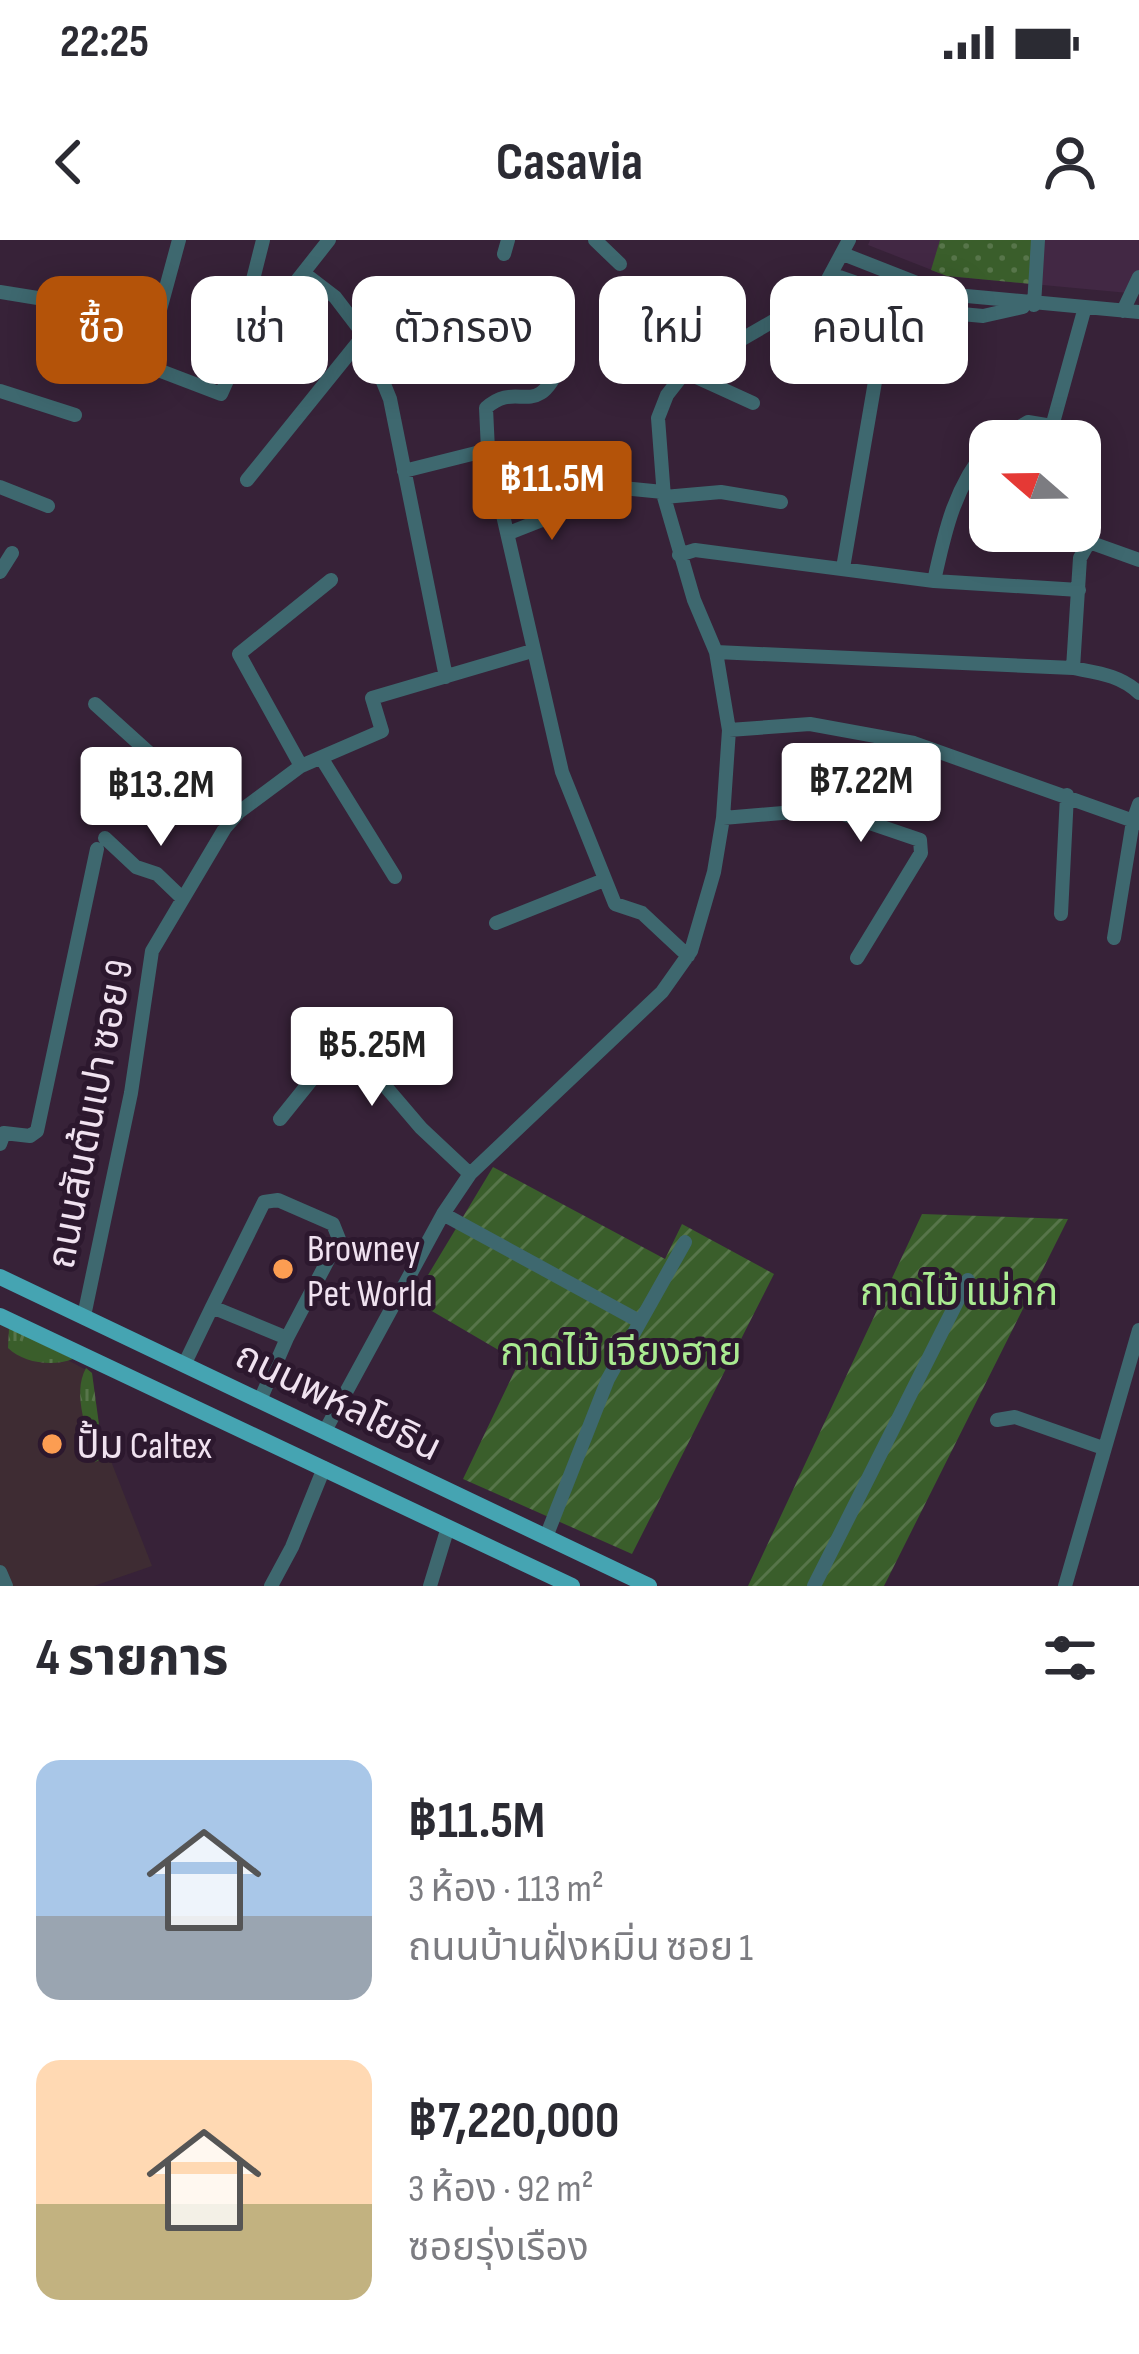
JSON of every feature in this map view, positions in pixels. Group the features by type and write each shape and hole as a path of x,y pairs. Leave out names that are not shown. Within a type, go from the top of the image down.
{"main road":[{"name":"ถนนพหลโยธิน","path":"0,1277 649,1586"},
{"name":"ถนนพหลโยธิน","path":"0,1316 572,1586"},
{"path":"323,1468 326,1429"}],"street":[{"path":"179,240 145,365 191,383"},
{"path":"254,276 263,240"},
{"path":"329,240 305,274 335,298 352,320"},
{"path":"595,240 620,263"},
{"path":"1034,304 1039,240"},
{"path":"746,335 820,294 846,247 945,294 1034,304 1131,312 1139,277"},
{"path":"0,292 36,298"},
{"path":"968,315 983,316 1034,304"},
{"path":"1054,420 1085,307"},
{"path":"247,480 352,350"},
{"path":"195,384 221,394 226,384"},
{"path":"384,384 446,677"},
{"path":"552,384 540,396 498,399 486,408 488,450 532,651 562,772 615,904 641,913 688,956"},
{"path":"326,1429 443,1214 470,1174 662,992 688,956 704,912 723,818 729,730 716,652 679,554 663,494 658,418 675,384"},
{"path":"712,384 753,404"},
{"path":"843,568 875,384"},
{"path":"0,391 75,415"},
{"path":"404,471 488,450"},
{"path":"934,581 948,519 969,469"},
{"path":"592,485 663,494 721,492 781,502"},
{"path":"0,487 48,506"},
{"path":"509,533 575,507"},
{"path":"1101,546 1139,560"},
{"path":"679,554 695,550 934,581 1079,590"},
{"path":"1073,668 1084,552"},
{"path":"0,572 12,553"},
{"path":"301,766 239,654 331,580"},
{"name":"ถนนสันต้นเปา ซอย 9","path":"84,1316 131,1093 152,951 228,824 301,766 382,731 372,698 532,651"},
{"path":"716,652 1073,668 1107,674 1138,690"},
{"path":"95,704 228,824"},
{"path":"729,730 810,724 900,740 1136,822"},
{"path":"322,759 395,877"},
{"path":"1061,914 1067,795"},
{"path":"1114,938 1139,804"},
{"path":"723,818 829,809 920,840 921,853 857,958"},
{"path":"1,1136 37,1132 101,844 136,867 157,874 182,898"},
{"path":"496,923 604,880"},
{"path":"280,1118 329,1058 352,1046 421,1128 470,1174"},
{"path":"185,1363 264,1202 278,1200 333,1224 339,1238 261,1398"},
{"path":"443,1214 638,1321"},
{"path":"546,1537 608,1379 686,1242"},
{"path":"814,1586 968,1280"},
{"path":"212,1307 287,1338"},
{"path":"1065,1586 1139,1330"},
{"path":"997,1420 1015,1418 1103,1448"},
{"path":"272,1586 323,1468"},
{"path":"430,1586 448,1527"},
{"path":"0,1572 6,1586"}],"shaded area":[{"path":"870,240 1139,240 1139,294 947,276 868,245"},
{"name":"ปั้ม Caltex","path":"0,1324 92,1373 100,1433 152,1566 94,1586 10,1586 0,1565"}],"green space":[{"path":"940,240 1033,240 1031,284 947,276 931,270"},
{"name":"กาดไม้ เจียงฮาย","path":"493,1167 665,1259 682,1224 774,1274 632,1554 463,1479 519,1362 413,1300"},
{"name":"กาดไม้ แม่กก","path":"922,1214 1068,1219 884,1586 748,1586"},
{"path":"9,1328 73,1359 48,1363 22,1357 8,1348"},
{"path":"86,1368 92,1373 100,1432 109,1456 95,1462 81,1402"}],"place":[{"name":"Browney Pet World","path":"283,1269"},
{"name":"ปั้ม Caltex","path":"52,1444"}]}
